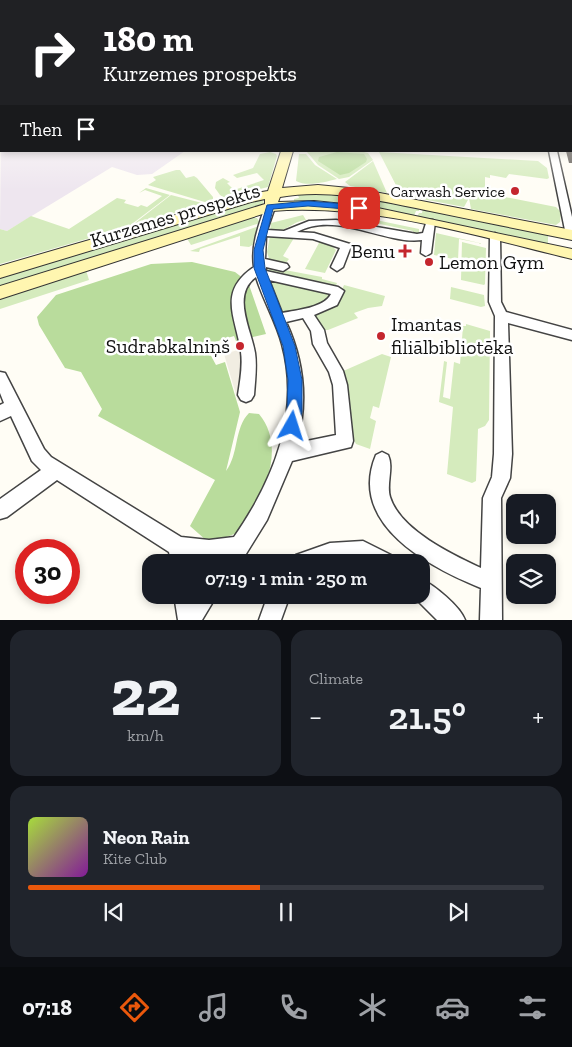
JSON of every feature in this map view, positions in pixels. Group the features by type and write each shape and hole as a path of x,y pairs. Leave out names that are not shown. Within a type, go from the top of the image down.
{"main road":[{"path":"272,200 287,152"},
{"name":"Kurzemes prospekts","path":"0,293 272,200 318,189 343,191 572,235"},
{"name":"Kurzemes prospekts","path":"0,272 223,205 272,200 308,204 336,204 428,229 495,236 572,254"}],"street":[{"path":"553,152 572,235"},
{"path":"234,554 264,507 287,454 295,412 295,380 289,346 260,268 258,250 272,200"},
{"path":"286,234 297,227 308,224 346,224 413,238 428,229"},
{"path":"426,253 428,229"},
{"path":"262,233 314,236 346,246 337,267"},
{"path":"491,620 492,498 501,478 503,454 501,316 496,302 495,236"},
{"path":"246,395 248,354 237,312 237,300 244,281 250,274 260,268 283,267"},
{"path":"260,268 338,291 333,302 279,319"},
{"path":"287,454 345,441 340,385 336,371 320,344 317,330 306,312"},
{"path":"501,316 572,335"},
{"path":"0,378 7,410 38,455 56,470 180,554 193,550 220,550 240,546"},
{"path":"382,461 379,479 381,500 391,517 409,538 464,572 491,582"},
{"path":"0,510 56,470"},
{"path":"325,554 330,552 363,551 369,554"},
{"path":"430,598 454,620"},
{"path":"186,604 189,620"},
{"path":"189,620 200,604"},
{"path":"270,620 276,604"}],"shaded area":[{"path":"1,152 184,152 152,174 137,175 112,167 7,231 0,229"},
{"path":"245,348 254,357 255,399 238,401 224,354"}],"green space":[{"path":"270,152 277,156 268,187 225,198 220,195 215,188 216,182 223,178 230,182 227,183 234,190 264,180 257,173 237,178 233,175 253,168 260,154"},
{"path":"307,152 364,152 368,153 373,160 349,177 339,179 318,165"},
{"path":"337,152 364,154 367,159 366,162 349,173 340,175 318,161 319,157"},
{"path":"379,152 538,161 547,168 549,178 509,174 506,178 490,175 490,178 485,177 485,193 556,207 561,212 560,222 556,225 471,209 469,198 464,207 401,195"},
{"path":"299,154 306,154 315,165 337,179 311,184 296,181"},
{"path":"373,161 387,193 350,186 345,182"},
{"path":"180,170 186,178 194,176 197,178 213,197 213,201 208,203 148,185 156,180 153,177"},
{"path":"146,188 170,195 128,227 0,264 0,229 7,231 31,216 69,229 117,198 126,200 124,203 138,207 141,205 147,207 162,196 145,190 139,193"},
{"path":"297,192 329,192 420,207 414,216 324,201 294,201 294,199 299,198"},
{"path":"171,195 206,204 131,226"},
{"path":"261,199 264,202 261,207 0,289 0,275 236,204"},
{"path":"423,208 548,233 548,245 417,217 419,213 422,213"},
{"path":"303,215 306,220 282,230 270,232 271,223"},
{"path":"352,215 419,229 419,233 413,234 413,231 352,218"},
{"path":"247,217 257,218 260,223 191,245 186,237"},
{"path":"259,226 254,244 249,247 240,246 240,236 200,249 199,252 190,251"},
{"path":"436,233 484,244 459,239 458,260 434,255"},
{"path":"270,236 301,238 294,238 283,256 289,259 285,264 270,262 267,252"},
{"path":"320,241 327,241 336,250 325,273 305,269"},
{"path":"462,242 486,248 484,285 461,280"},
{"path":"192,262 235,272 248,282 266,334 236,341 234,336 215,342 210,354 216,365 225,362 240,412 226,471 233,457 241,426 249,413 259,414 267,426 272,453 270,468 261,495 241,528 231,535 207,541 190,526 215,480 98,416 102,409 81,372 65,368 39,325 37,317 56,295 151,264"},
{"path":"269,267 322,277 322,279 337,283 335,288 271,272 268,271"},
{"path":"86,270 89,280 0,309 0,297"},
{"path":"267,279 330,293 332,296 317,307 283,314"},
{"path":"344,285 385,296 382,306 354,313 358,318 328,330 322,330 313,313 340,294"},
{"path":"451,287 484,295 485,306 481,307 450,299"},
{"path":"466,324 490,331 489,420 485,426 478,429 476,481 472,483 447,474 453,407 439,402 444,361 447,362 443,397 450,399 454,362 460,364 463,326 466,326"},
{"path":"382,354 391,357 379,408 373,406 370,418 376,421 370,449 356,444 351,435 341,372"}],"place":[{"name":"Carwash Service","path":"515,191"},
{"name":"Benu","path":"405,251"},
{"name":"Lemon Gym","path":"429,262"},
{"name":"Imantas filiālbibliotēka","path":"381,336"},
{"name":"Sudrabkalniņš","path":"240,346"}],"route":[{"path":"292,426 295,412 295,380 289,346 263,281 260,268 258,250 265,223 270,207 293,204 336,204 359,208"}]}
